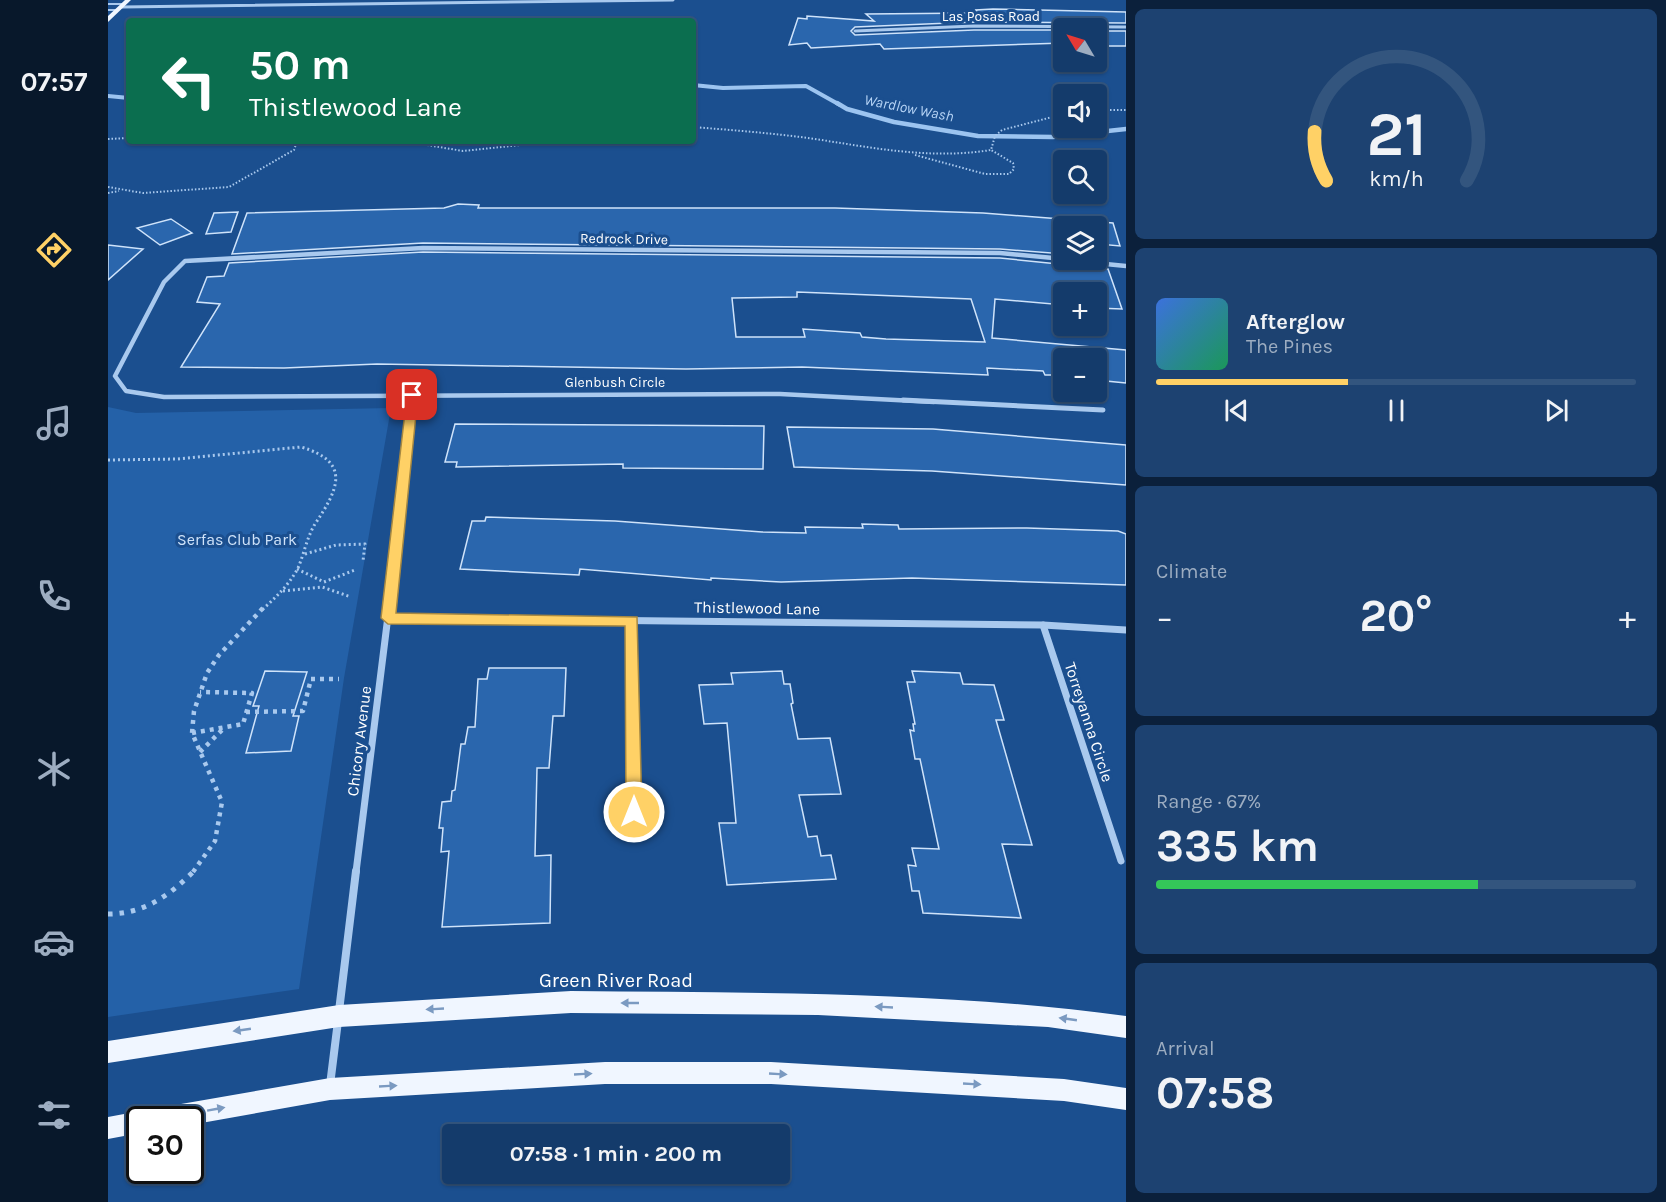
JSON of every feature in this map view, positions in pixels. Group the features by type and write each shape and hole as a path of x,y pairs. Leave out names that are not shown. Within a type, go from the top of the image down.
{"main road":[{"path":"108,20 123,5"},
{"name":"Green River Road","path":"108,1052 339,1016 571,1002 818,1004 1048,1016 1126,1027"},
{"path":"204,1111 330,1089 605,1073 771,1073 1064,1090 1126,1100"},
{"path":"108,1128 126,1125"}],"street":[{"path":"123,5 673,0"},
{"name":"Las Posas Road","path":"855,31 974,26 1126,27"},
{"name":"Redrock Drive","path":"126,391 115,376 164,282 185,261 423,248 1000,253 1053,258"},
{"name":"Redrock Drive","path":"1107,264 1126,266"},
{"name":"Glenbush Circle","path":"126,391 164,397 780,394 1103,410"},
{"name":"Chicory Avenue","path":"330,1089 388,618 412,395"},
{"name":"Thistlewood Lane","path":"388,618 1043,625 1126,630"},
{"path":"632,621 634,812"},
{"name":"Torreyanna Circle","path":"1043,625 1121,861"}],"lane":[{"path":"108,4 123,5"},
{"path":"108,10 123,5"}],"path":[{"path":"1107,110 1126,110"},
{"path":"992,150 994,136 1002,130 1053,117"},
{"path":"696,127 785,135 906,153 985,174 1009,174 1014,169 1013,163 992,150 974,154 906,153"},
{"path":"108,139 126,138"},
{"path":"108,187 143,193 229,187 294,150 296,144"},
{"path":"422,144 463,151 530,144"},
{"path":"108,193 121,190"},
{"path":"108,460 177,459 301,447 315,451 331,462 336,475 334,489 323,516 315,524 305,554 297,569 283,591 232,638 207,673 200,692 194,711 192,733 222,802 215,841 199,866 174,891 130,914 108,914"},
{"path":"305,554 336,545 365,544 363,561"},
{"path":"297,569 351,597"},
{"path":"283,591 323,584 355,570"},
{"path":"246,712 303,711 311,679 339,679"},
{"path":"192,733 243,724 252,693 200,692"},
{"path":"201,752 225,727"}],"green space":[{"name":"Serfas Club Park","path":"108,407 136,413 391,408 344,678 299,989 108,1017"}],"building":[{"path":"976,10 1126,12 1126,23 1107,23 1107,18 1053,18 1053,23 974,22 855,27 851,31 855,35 974,30 1053,30 1053,43 884,49 880,44 811,48 807,43 789,45 798,18 807,19 807,16 874,21 866,14 978,13"},
{"path":"1107,31 1126,31 1126,46 1107,46"},
{"path":"458,204 479,205 478,208 835,208 983,213 1053,218 1053,253 1000,249 423,243 232,254 247,213 444,208"},
{"path":"238,212 231,232 206,234 214,213"},
{"path":"171,219 192,233 160,245 137,228"},
{"path":"1107,223 1113,223 1120,246 1107,245"},
{"path":"108,245 143,249 108,280"},
{"path":"423,252 1000,258 1053,263 1053,270 1108,269 1122,309 1107,308 1107,282 1053,282 1053,304 995,299 992,338 1104,348 1053,348 1053,375 1045,375 1043,371 987,368 988,375 802,367 686,369 377,364 284,368 181,367 220,304 197,302 207,277 224,276 229,263","holes":["797,292 971,299 985,342 886,339 862,337 860,333 803,329 805,337 736,337 732,298 797,297"]},
{"path":"1107,348 1126,350 1126,383 1107,381"},
{"path":"455,424 764,426 763,469 623,468 623,464 456,467 457,462 445,462"},
{"path":"787,427 933,429 1126,445 1126,485 932,471 794,467"},
{"path":"486,517 615,521 806,533 805,527 863,528 862,524 898,525 899,529 1027,528 1118,531 1126,534 1126,585 912,578 781,582 711,578 711,580 580,569 579,575 460,569 472,521 485,521"},
{"path":"489,668 566,668 564,716 553,716 549,768 537,768 535,856 551,855 550,923 442,927 449,851 441,852 443,828 439,828 442,802 451,801 452,791 455,790 461,744 465,744 468,727 475,727 478,679 487,679"},
{"path":"265,671 307,672 293,716 299,716 291,751 246,753 259,706 253,706"},
{"path":"782,671 784,684 790,684 793,703 791,704 798,739 830,738 841,794 799,795 808,837 817,836 821,856 831,855 836,879 727,885 719,823 736,823 727,723 704,724 699,685 733,684 731,673"},
{"path":"912,671 960,673 963,684 994,685 1004,720 996,720 1032,845 1002,844 1021,918 923,913 919,891 912,891 908,865 916,866 912,848 939,849 920,759 915,759 910,730 914,731 913,724 915,724 907,682 915,682"}],"waterway":[{"name":"Wardlow Wash","path":"696,85 723,88 806,86 840,105"},
{"name":"Wardlow Wash","path":"108,96 126,98"},
{"name":"Wardlow Wash","path":"837,103 847,109 894,122 978,136 1053,137 1126,129"}],"route":[{"path":"412,395 388,618 632,621 634,812"}]}
